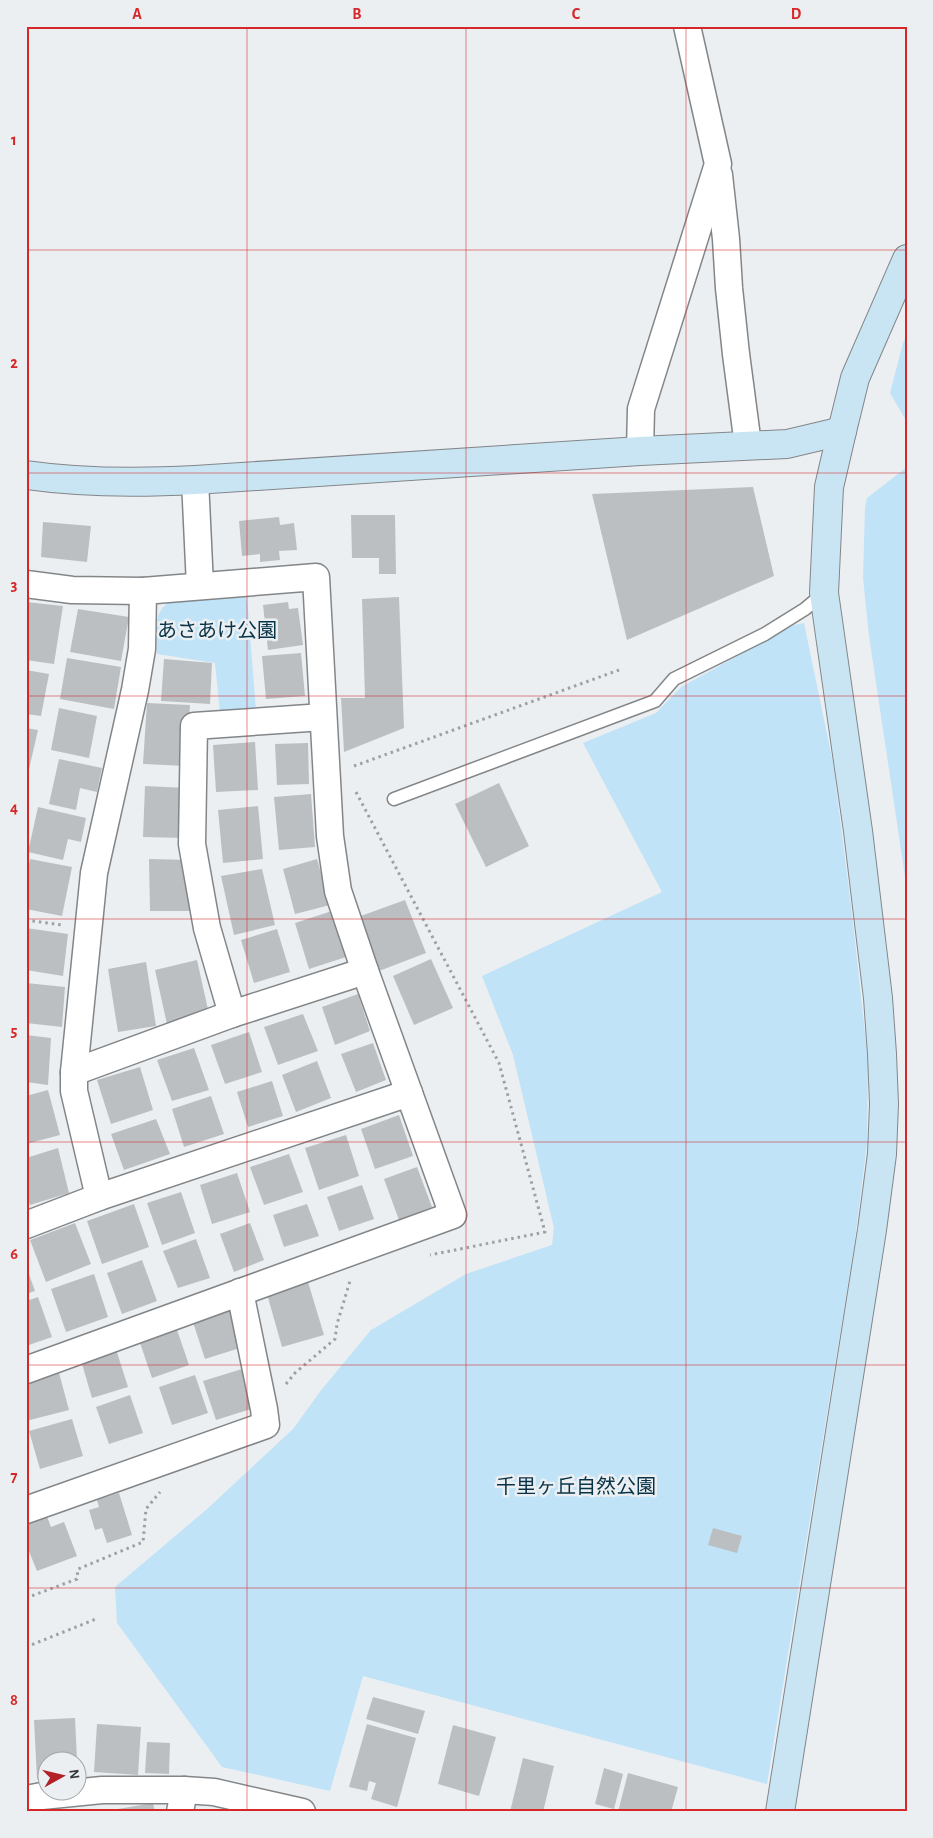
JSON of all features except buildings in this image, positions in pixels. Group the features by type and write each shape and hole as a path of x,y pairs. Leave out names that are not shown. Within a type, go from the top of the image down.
{"street":[{"path":"687,26 718,164 736,354 748,445"},
{"path":"640,451 641,409 718,164"},
{"path":"780,1812 872,1230 882,1154 882,1054 872,950 858,831 824,593 829,487 855,378 907,259"},
{"path":"26,475 95,482 139,483 640,451 787,444 842,431"},
{"path":"194,480 200,586"},
{"path":"26,584 72,590 143,591 316,578 330,836 338,891 453,1216 26,1370"},
{"path":"99,1197 74,1091 74,1072 94,873 135,690 142,649 143,591"},
{"path":"232,1014 207,928 192,844 194,726 323,717"},
{"path":"74,1072 232,1014 365,971"},
{"path":"26,1225 99,1197 409,1093"},
{"path":"26,1510 170,1460 266,1424 240,1292"},
{"path":"26,1799 102,1790 182,1801 214,1792 294,1811"}],"lane":[{"path":"394,799 655,701 674,679 765,634 805,609 824,593"}],"path":[{"path":"326,777 619,670"},
{"path":"356,790 499,1062 545,1232 420,1257"},
{"path":"26,920 88,928"},
{"path":"264,1409 296,1373 335,1339 337,1324 360,1250"},
{"path":"26,1598 77,1579 78,1569 143,1542 146,1509 174,1476 170,1460"},
{"path":"26,1647 96,1619"}],"green space":[{"path":"907,334 907,422 890,393"},
{"path":"907,467 905,503 907,504 907,890 869,636 863,578 865,507 867,498"},
{"name":"あさあけ公園","path":"247,597 256,711 220,713 215,663 157,654 156,624 160,611 171,601"},
{"name":"千里ヶ丘自然公園","path":"804,623 833,763 852,913 868,1061 867,1144 854,1247 767,1784 363,1676 330,1791 222,1767 117,1623 115,1587 207,1509 293,1429 322,1389 371,1330 466,1274 552,1245 554,1228 513,1055 482,976 662,892 583,743 656,713 681,687 794,625"}]}
